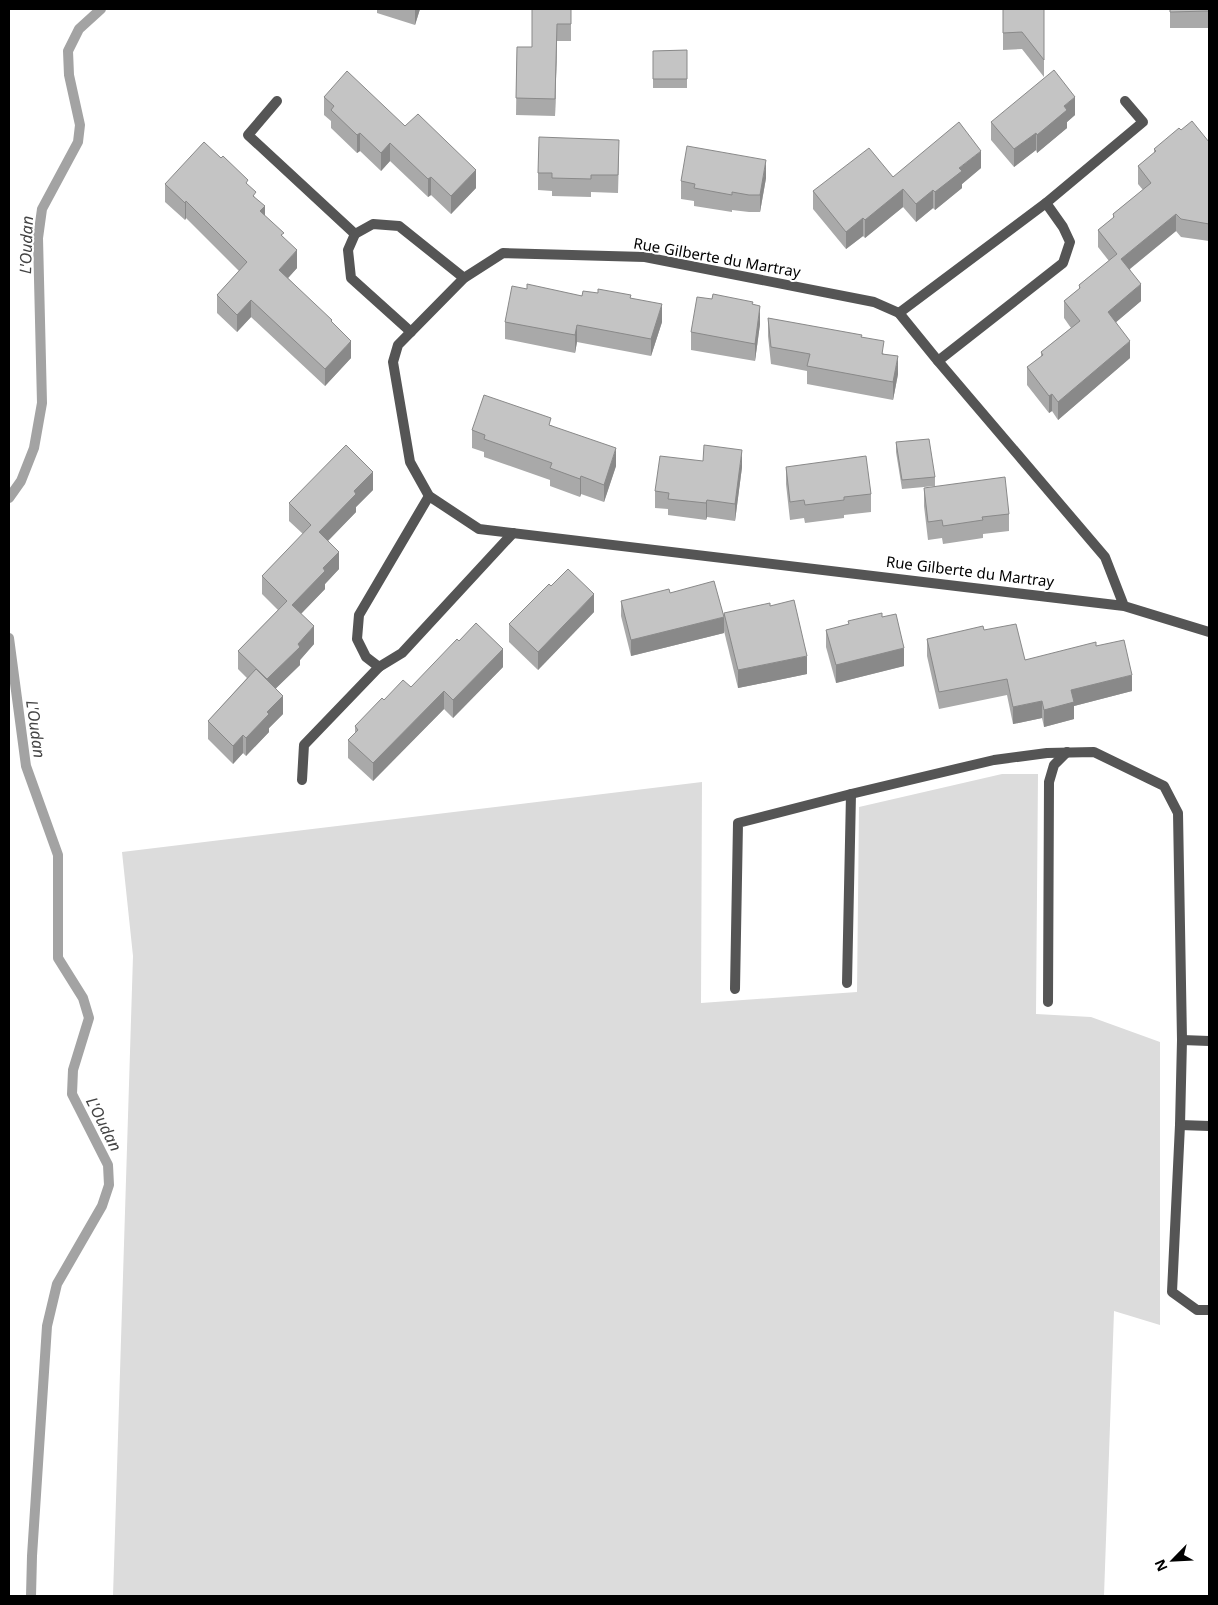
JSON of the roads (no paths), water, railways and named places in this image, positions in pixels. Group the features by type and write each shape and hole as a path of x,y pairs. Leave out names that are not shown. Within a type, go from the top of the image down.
{"street":[{"path":"278,101 248,135 355,234"},
{"path":"899,313 1046,203 1143,122 1125,101"},
{"path":"938,361 1063,263 1070,242 1063,227 1046,203"},
{"path":"411,332 351,278 348,250 355,234 373,224 399,226 464,278"},
{"name":"Rue Gilberte du Martray","path":"1124,606 1105,558 899,313 874,302 645,257 503,253 464,278 398,345 393,362 410,462 429,496 479,529 1124,606 1209,632"},
{"path":"378,667 366,656 357,639 358,615 429,496"},
{"path":"302,780 304,745 378,667 402,653 513,533"},
{"path":"1048,1002 1049,782 1054,765 1067,752"},
{"path":"735,989 738,823 994,760 1047,753 1094,752 1164,786 1178,813 1182,1040 1172,1292 1197,1310 1209,1310"},
{"path":"847,983 851,794"},
{"path":"1182,1040 1209,1041"},
{"path":"1180,1126 1209,1126"}],"waterway":[{"name":"L'Oudan","path":"9,498 21,481 34,448 42,403 38,238 42,209 78,142 80,125 69,75 68,51 79,29 101,9"},
{"name":"L'Oudan","path":"9,638 26,766 58,855 58,958 83,998 89,1018 73,1070 72,1094 108,1165 109,1185 102,1206 57,1284 47,1326 31,1596"}]}
